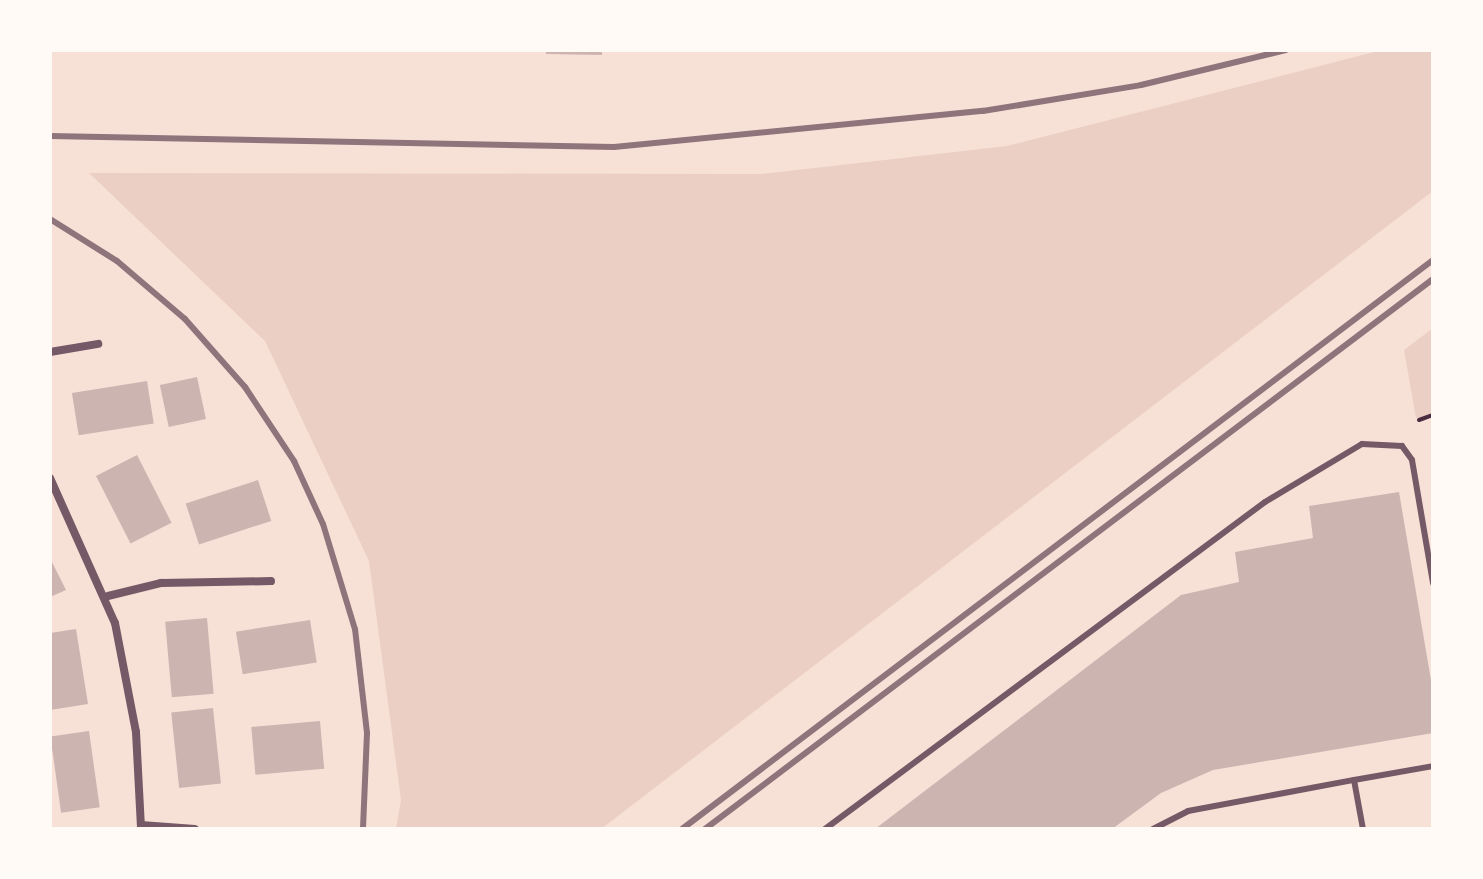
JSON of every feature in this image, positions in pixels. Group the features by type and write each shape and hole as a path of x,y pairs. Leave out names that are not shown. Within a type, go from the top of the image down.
{"street":[{"path":"50,352 98,344"},
{"path":"50,478 108,596 130,682 141,827 195,829"},
{"path":"108,596 161,583 271,581"}],"lane":[{"path":"825,829 1265,502 1362,444 1402,446 1412,460 1433,583"},
{"path":"1153,829 1188,811 1433,766"},
{"path":"1354,780 1363,829"}],"path":[{"path":"1419,420 1433,415"}],"shaded area":[{"path":"1382,50 1433,50 1433,191 601,829 396,829 401,800 369,561 265,341 89,173 761,174 1007,146"},
{"path":"1433,328 1433,417 1416,418 1404,350"}],"building":[{"path":"546,50 602,50 602,55 546,54"},
{"path":"197,377 206,419 169,427 160,385"},
{"path":"147,381 154,423 79,435 72,393"},
{"path":"137,455 172,523 131,544 96,476"},
{"path":"258,480 271,521 199,544 186,503"},
{"path":"1399,492 1433,692 1433,733 1213,770 1161,793 1112,829 875,829 1181,595 1239,582 1235,552 1313,538 1309,506"},
{"path":"50,558 66,590 50,597"},
{"path":"207,618 214,694 172,697 165,622"},
{"path":"310,620 317,662 243,674 236,632"},
{"path":"76,629 88,704 50,710 50,633"},
{"path":"213,708 221,784 179,788 171,712"},
{"path":"320,721 324,769 255,775 251,727"},
{"path":"89,731 100,807 61,813 50,736"}],"railway":[{"path":"50,136 614,147 983,111 1141,85 1286,50"},
{"path":"50,219 117,261 185,319 245,387 294,461 323,524 355,629 367,733 363,829"},
{"path":"682,829 1433,260"},
{"path":"705,829 1433,279"}]}
